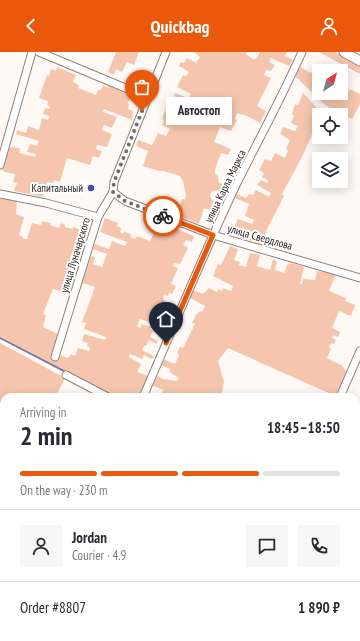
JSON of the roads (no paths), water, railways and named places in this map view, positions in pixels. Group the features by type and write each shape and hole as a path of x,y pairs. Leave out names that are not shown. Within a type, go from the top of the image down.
{"main road":[{"path":"344,52 360,61"}],"street":[{"path":"0,165 32,52"},
{"path":"39,52 147,97"},
{"name":"улица Луначарского","path":"55,357 98,217 113,192 114,182 166,52"},
{"name":"улица Карла Маркса","path":"145,393 236,185 291,77 302,52"},
{"name":"улица Свердлова","path":"113,192 125,201 213,235 360,278"},
{"path":"0,194 46,203 98,217"},
{"path":"342,393 360,351"},
{"path":"66,376 100,393"}],"waterway":[{"path":"0,338 66,372"}],"place":[{"name":"Автостоп","path":"142,111"},
{"name":"Капитальный","path":"91,188"}]}
